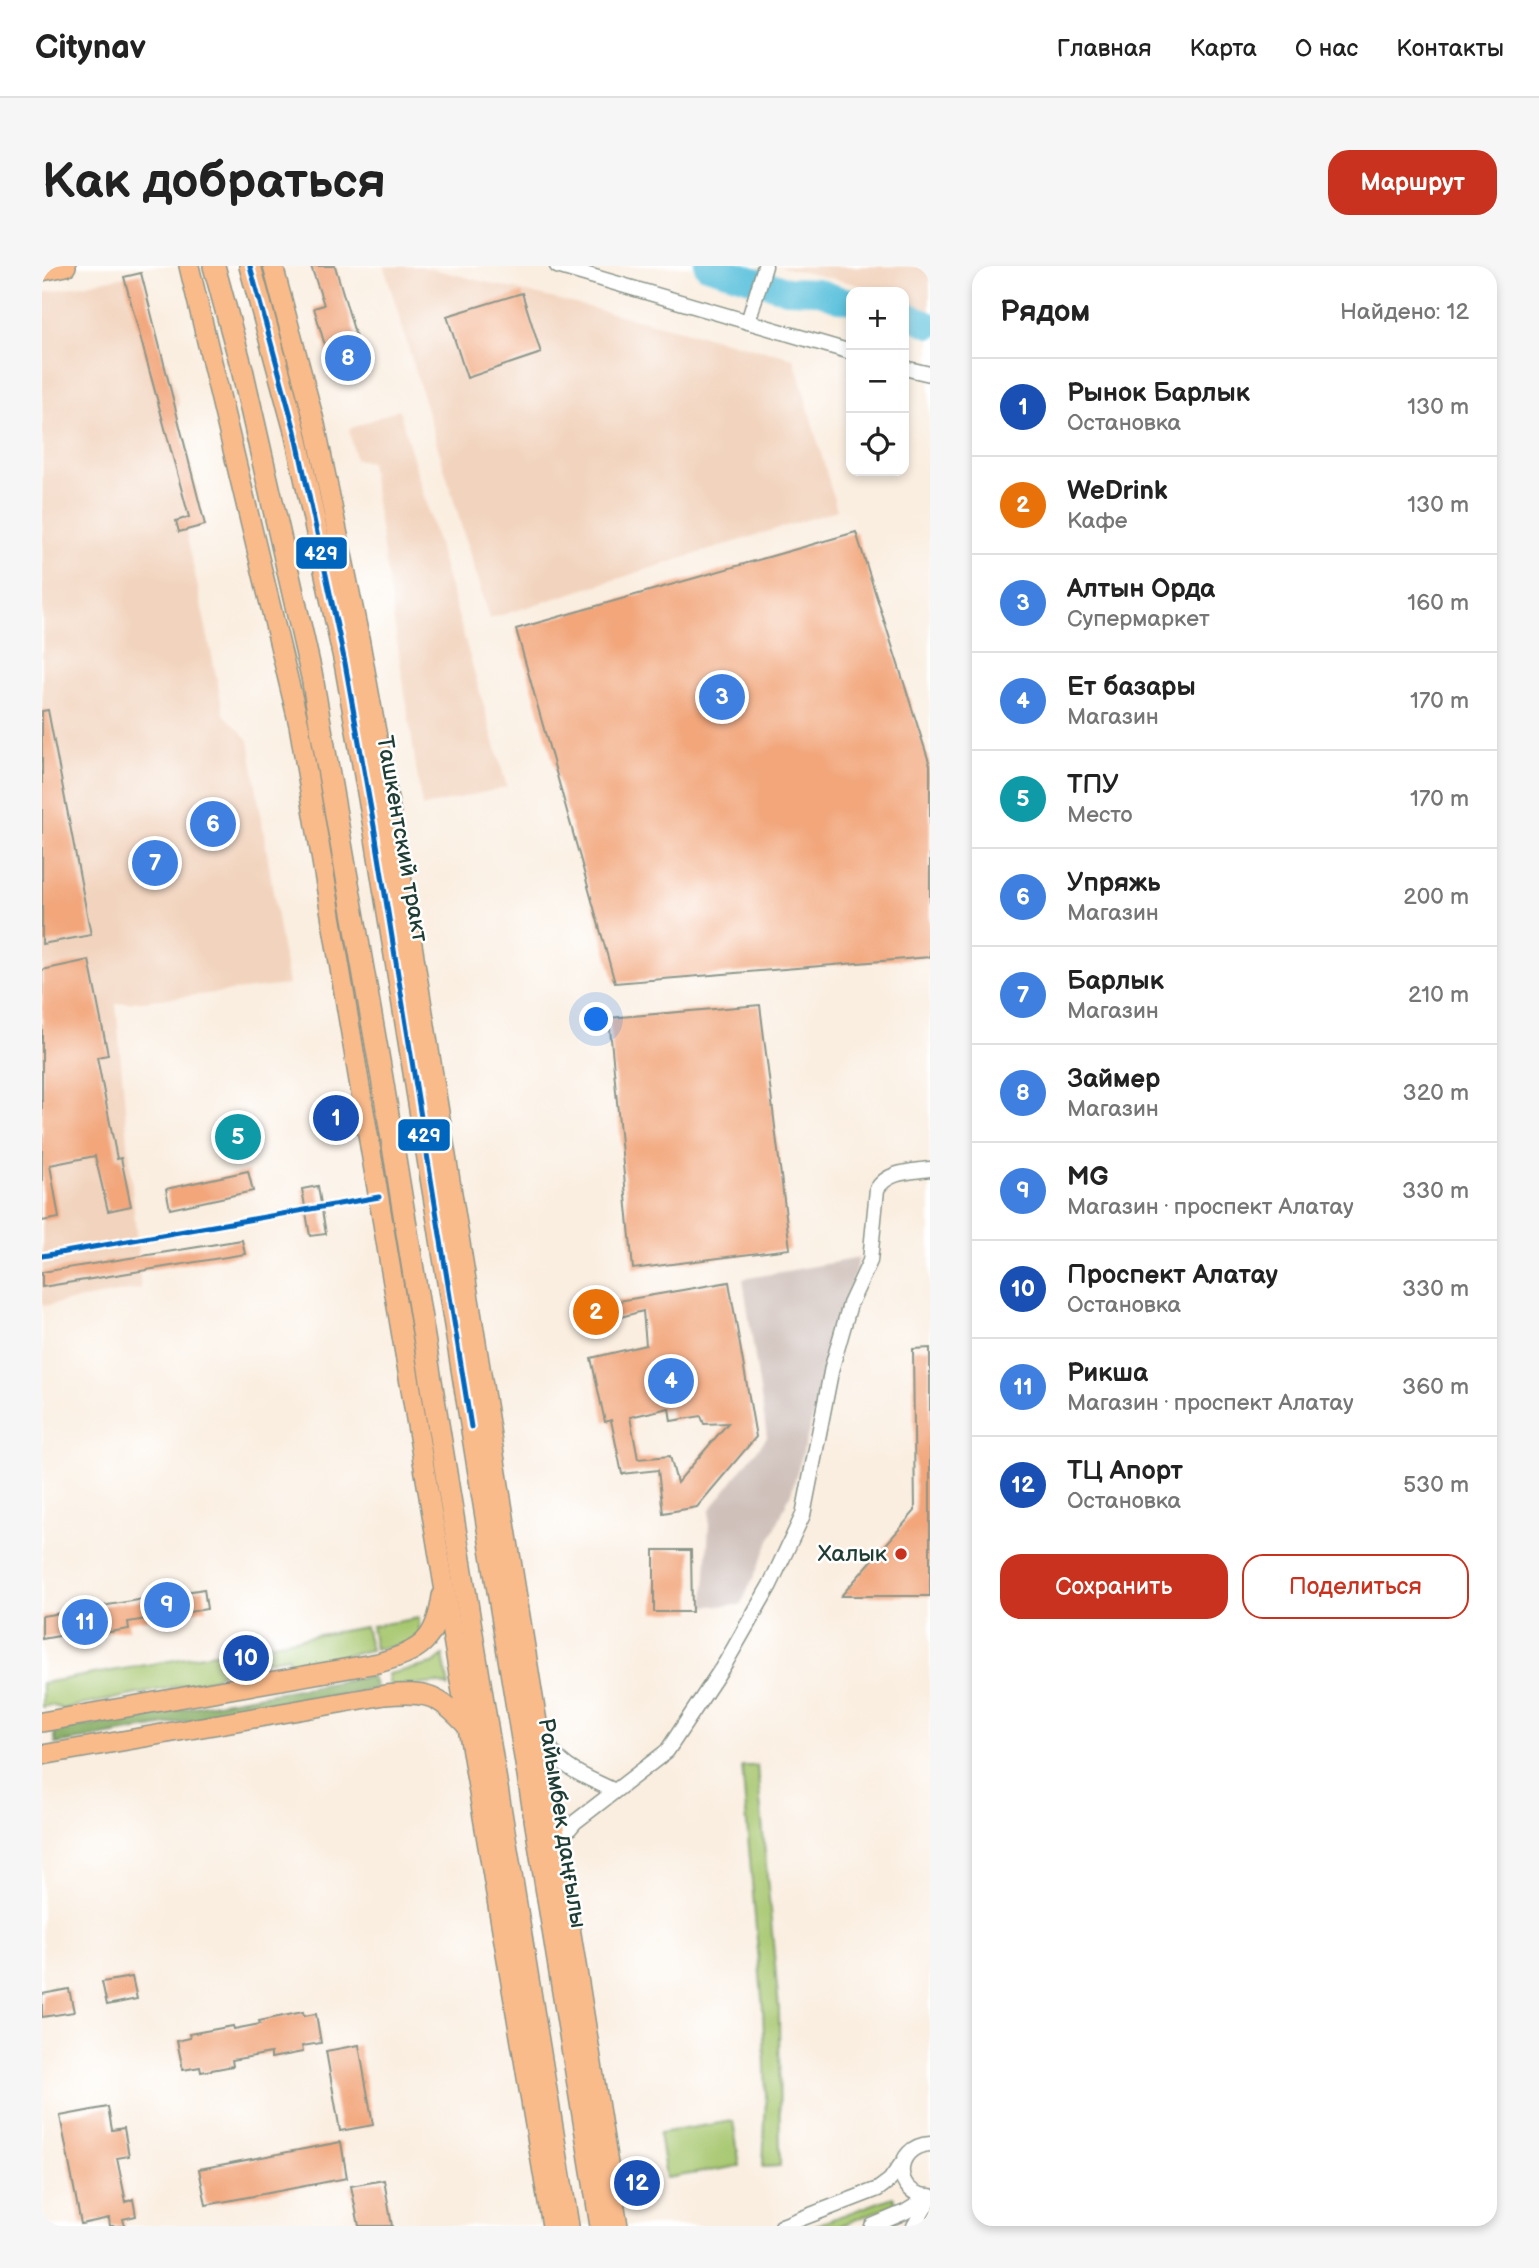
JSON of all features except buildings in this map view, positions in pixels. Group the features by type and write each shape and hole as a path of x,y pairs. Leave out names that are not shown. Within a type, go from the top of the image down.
{"highway":[{"path":"214,266 242,369 312,677 382,1078 568,2226"},
{"name":"Ташкентский тракт","path":"250,266 295,431 345,663 471,1427"},
{"name":"Райымбек даңғылы","path":"471,1427 614,2225"}],"main road":[{"path":"42,271 65,266"},
{"path":"189,266 299,724 552,2226"},
{"path":"273,266 315,424 358,632 393,826 536,1716 614,2225"},
{"path":"42,1722 378,1663 403,1656 420,1647 432,1634 439,1614 444,1581"},
{"path":"42,1755 409,1693 428,1695 445,1703 468,1728"}],"street":[{"path":"557,266 846,351"},
{"path":"748,322 765,266"},
{"path":"909,369 930,374"},
{"path":"557,1849 575,1822 667,1751 726,1662 770,1585 803,1515 832,1367 850,1304 870,1261 877,1189 882,1181 891,1175 930,1169"},
{"path":"536,1716 548,1746 564,1766 615,1791"},
{"path":"782,2226 878,2189 890,2180 912,2149 930,2144"},
{"path":"902,2163 901,2172 908,2188 930,2197"},
{"path":"904,2219 908,2188"},
{"path":"872,2226 904,2219 930,2197"},
{"path":"914,2226 930,2197"}],"shaded area":[{"path":"384,266 421,266 794,358 837,510 489,619"},
{"path":"778,266 930,266 930,313 909,302 909,287 868,287"},
{"path":"141,273 164,358 162,360 167,360 179,404 173,414 177,413 195,483 190,485 195,490 205,525 186,531 224,714 249,740 288,985 116,1004 141,1289 42,1306 42,293"},
{"path":"399,409 507,787 422,807 370,462 355,459 349,429"},
{"path":"859,1258 791,1493 741,1605 704,1606 710,1510 767,1437 743,1279"}],"green space":[{"path":"419,1618 420,1636 405,1644 375,1649 371,1626"},
{"path":"365,1627 371,1650 291,1666 287,1657 230,1668 209,1680 62,1709 51,1705 42,1707 42,1683"},
{"path":"443,1656 449,1687 437,1683 390,1687 388,1674 433,1664"},
{"path":"372,1676 376,1689 56,1744 54,1731"},
{"path":"742,1766 757,1766 779,2009 780,2166 763,2167 766,2096 763,2010"},
{"path":"733,2121 740,2166 666,2178 659,2133"},
{"path":"893,2197 896,2203 840,2226 813,2226"}],"waterway":[{"path":"707,266 787,290 817,291 846,300"},
{"path":"909,315 930,325"}],"transit line":[{"name":"429","path":"250,266 295,431 345,663 471,1427"},
{"name":"429","path":"42,1256 379,1197"}],"place":[{"name":"Займер","path":"348,358"},
{"name":"Алтын Орда","path":"722,697"},
{"name":"Упряжь","path":"213,824"},
{"name":"Барлык","path":"155,863"},
{"name":"Рынок Барлык","path":"336,1118"},
{"name":"ТПУ","path":"238,1137"},
{"name":"WeDrink","path":"596,1312"},
{"name":"Ет базары","path":"671,1381"},
{"name":"Халык","path":"901,1554"},
{"name":"MG","path":"167,1605"},
{"name":"Рикша","path":"85,1622"},
{"name":"Проспект Алатау","path":"246,1658"},
{"name":"ТЦ Апорт","path":"637,2183"}]}
